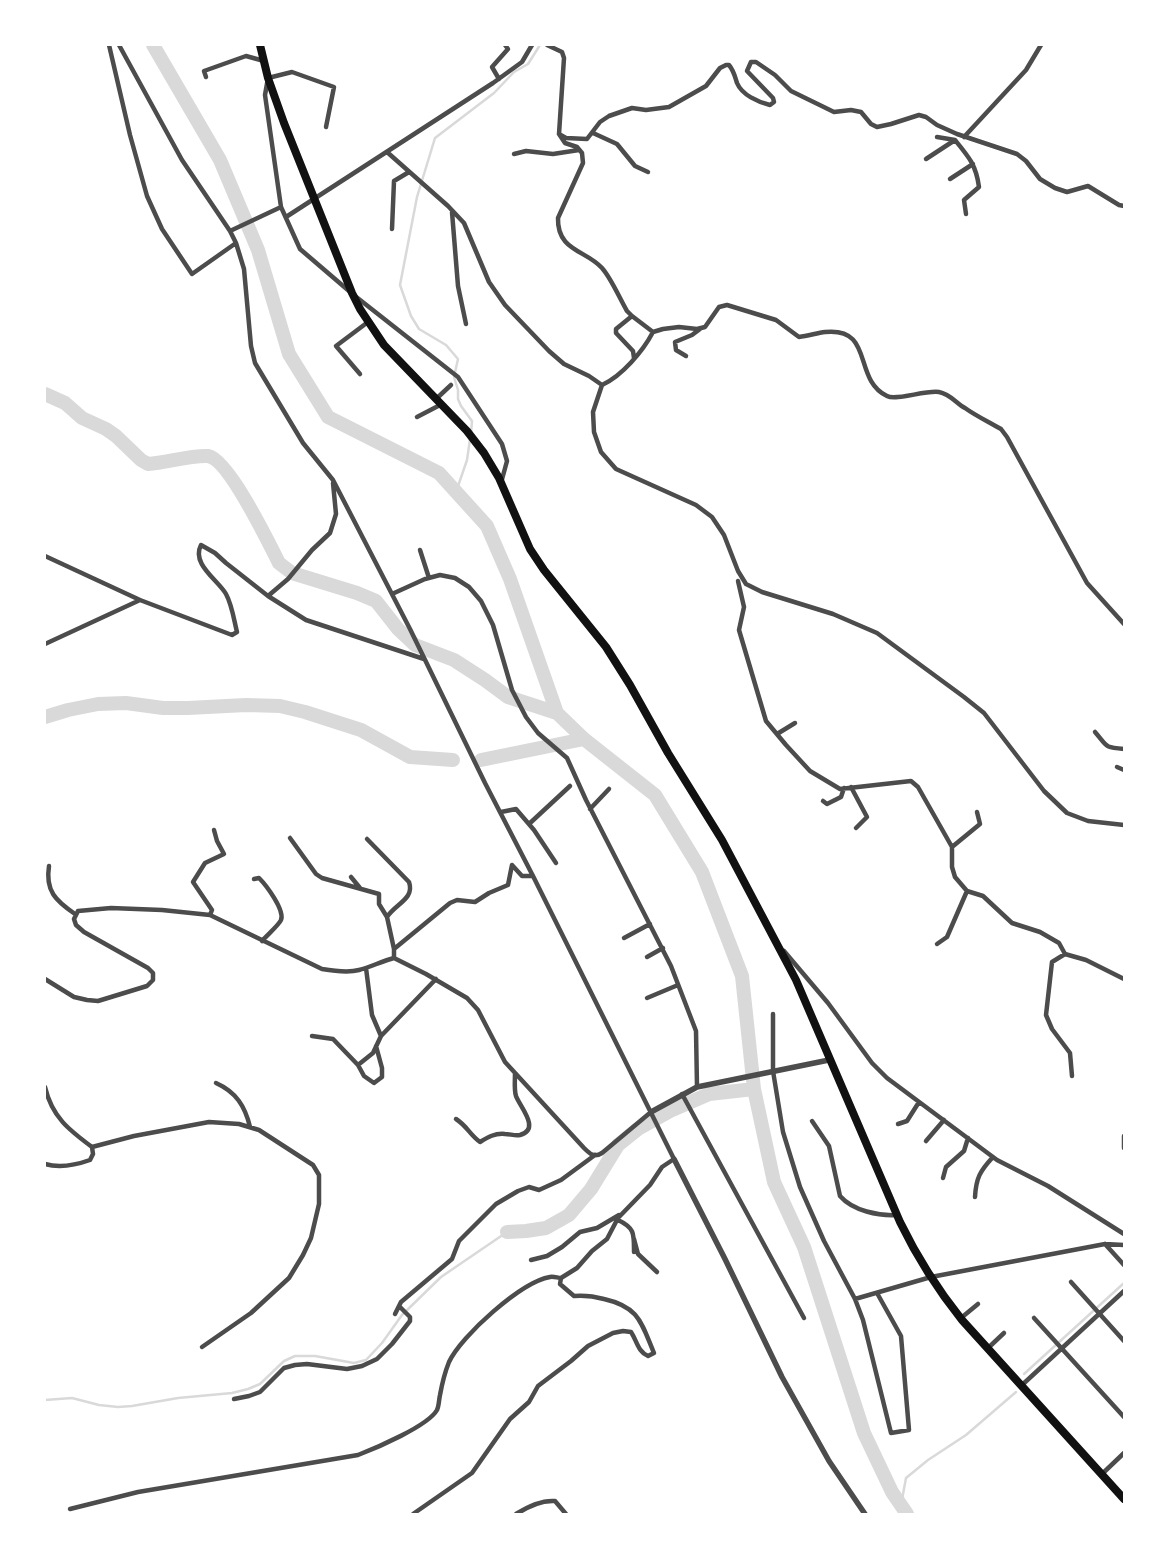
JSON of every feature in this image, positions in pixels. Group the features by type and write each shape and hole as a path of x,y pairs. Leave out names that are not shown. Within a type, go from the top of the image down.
{"highway":[{"path":"260,45 268,78 352,293 368,322 384,345 439,401 480,447 501,483 530,549 544,570 606,647 668,754 722,840 796,980 829,1060 912,1246 931,1277 961,1318 1124,1499"}],"street":[{"path":"109,45 130,136 147,196 162,229 192,274 236,243"},
{"path":"119,45 182,160 232,230 244,269 254,363 304,443 333,480 410,629 485,783 502,812 660,1127 782,1377 829,1461 866,1514"},
{"path":"499,79 492,67 508,49 505,45"},
{"path":"286,216 499,79 522,62 532,45"},
{"path":"547,45 562,52 564,58 559,134 565,143 577,147 582,153 583,164 558,218 558,228 573,250 602,268 627,311 653,332"},
{"path":"964,136 1026,70 1041,45"},
{"path":"206,77 204,71 246,56 264,61"},
{"path":"559,134 566,138 587,139 600,122 609,116 632,108 646,110 669,107 706,86 720,68 726,65 730,65 733,69 741,90 762,103 770,105 774,102 773,98 747,70 751,62 756,62 791,91 834,112 852,110 861,112 871,124 877,126 891,124 919,115 926,117 937,125 957,134 1017,154 1026,161 1040,179 1055,188 1067,192 1088,186 1119,205 1124,206"},
{"path":"326,127 334,87 292,72 268,78 265,95 281,207 300,249 458,378 502,444 507,461 501,483"},
{"path":"592,133 617,144 634,166 648,172"},
{"path":"926,159 955,140 957,134"},
{"path":"937,138 955,140 971,158 977,172 979,187 964,200 966,214"},
{"path":"514,154 526,151 553,154 579,150"},
{"path":"387,152 464,223 489,282 505,305 549,352 564,364 589,376 602,385"},
{"path":"950,179 973,164"},
{"path":"392,228 390,220 394,181 409,172"},
{"path":"232,230 281,207"},
{"path":"452,211 458,286 466,324"},
{"path":"686,356 676,350 675,342 703,327 719,307 727,305 776,320 799,337 826,332 848,334 854,338 858,346 869,381 873,387 884,395 890,398 941,392 1001,429 1087,582 1124,624"},
{"path":"632,316 616,329 616,333 633,351 634,358"},
{"path":"360,374 336,346 368,322"},
{"path":"703,327 697,329 679,327 653,332 645,347 611,381 602,385 593,412 594,432 601,452 616,470 696,505 712,517 724,535 738,571 746,584 762,592 833,614 877,633 964,696 984,713 1044,791 1067,813 1088,821 1124,825"},
{"path":"417,417 439,401 452,385"},
{"path":"268,596 288,579 312,550 330,533 336,514 333,480"},
{"path":"45,556 140,600 232,635 237,632 227,596 200,561 198,551 201,545 215,553 268,596 306,620 424,659"},
{"path":"420,550 429,578"},
{"path":"392,594 440,575 455,578 469,586 481,601 493,625 516,696 526,717 538,733 567,758 590,809 663,948 696,1031 697,1087"},
{"path":"738,581 744,607 739,630 766,721 810,771 840,789 911,781 918,787 952,847 952,866 955,877 967,891 983,896 1012,924 1040,932 1053,939 1059,943 1065,954 1086,960 1123,977"},
{"path":"45,644 140,600"},
{"path":"777,734 796,723"},
{"path":"1096,732 1103,744 1108,748 1124,749"},
{"path":"1117,767 1124,770"},
{"path":"529,824 570,786"},
{"path":"851,787 867,818 856,828"},
{"path":"823,801 827,804 841,797 844,788"},
{"path":"590,809 609,789"},
{"path":"502,812 516,809 529,824 556,863"},
{"path":"952,847 980,824 977,812"},
{"path":"210,915 212,910 193,882 205,863 224,854 214,830"},
{"path":"290,838 316,874 322,878 379,894 379,904 387,917 394,949 394,958"},
{"path":"367,839 409,882 411,888 409,895 387,917"},
{"path":"394,949 450,902 457,900 476,902 488,893 508,885 512,865 522,876 533,876"},
{"path":"49,866 48,885 62,904 75,914"},
{"path":"352,877 361,888"},
{"path":"254,879 259,878 265,884 282,911 281,920 262,941"},
{"path":"937,944 947,937 967,891"},
{"path":"45,980 74,998 98,1001 147,986 153,980 153,973 148,968 84,932 76,925 75,914 84,909 162,910 210,915 322,969 336,972 358,971 394,958 467,998 478,1010 505,1062 584,1148 595,1155"},
{"path":"624,938 650,924"},
{"path":"780,947 828,1003 872,1063 887,1078 993,1157 1048,1186 1124,1234"},
{"path":"648,957 663,948"},
{"path":"1065,954 1052,962 1046,1015 1052,1029 1070,1054 1072,1076"},
{"path":"366,968 372,1015 381,1036"},
{"path":"358,1065 373,1053 381,1036 436,980"},
{"path":"647,998 678,985"},
{"path":"773,1014 770,1071 783,1132 800,1187 824,1241 855,1300 872,1350 891,1433 909,1430 901,1336 877,1293"},
{"path":"312,1036 333,1039 358,1065 364,1076 374,1084 382,1077 382,1068 376,1046"},
{"path":"234,1399 260,1392 284,1368 307,1364 347,1370 377,1359 410,1321 409,1316 401,1308 401,1302 452,1259 459,1241 496,1204 524,1188 529,1187 540,1190 561,1180 595,1155 602,1153 653,1115 697,1087 829,1060"},
{"path":"456,1119 465,1125 480,1142 494,1134 503,1133 517,1136 525,1133 529,1128 529,1120 515,1095 515,1073"},
{"path":"216,1083 227,1088 239,1100 247,1114 250,1127"},
{"path":"45,1087 58,1118 70,1131 92,1147 93,1154 90,1160 77,1164 51,1166 45,1164"},
{"path":"683,1097 804,1318"},
{"path":"898,1124 907,1121 919,1102"},
{"path":"926,1141 944,1120"},
{"path":"812,1121 829,1146 840,1196 850,1206 884,1216 897,1215"},
{"path":"92,1147 134,1136 208,1122 239,1124 259,1130 313,1165 319,1175 319,1204 311,1238 289,1278 251,1313 202,1347"},
{"path":"1124,1136 1124,1148"},
{"path":"943,1178 946,1166 964,1151 968,1138"},
{"path":"975,1197 978,1177 993,1157"},
{"path":"70,1509 138,1492 358,1454 422,1424 437,1410 449,1362 469,1334 507,1300 528,1286 550,1277 561,1278 577,1268 592,1251 607,1239 618,1220 650,1185 662,1167 674,1159"},
{"path":"530,1260 547,1256 562,1247 580,1232 596,1228 625,1212"},
{"path":"618,1220 629,1225 638,1254 657,1272"},
{"path":"634,1239 634,1252"},
{"path":"855,1300 931,1277 1105,1244 1124,1245"},
{"path":"1105,1244 1124,1265"},
{"path":"413,1514 472,1473 510,1420 529,1402 538,1386 588,1346 612,1333 623,1331 631,1332 638,1348 644,1354 648,1356 654,1353 639,1318 631,1309 616,1302 586,1294 574,1296 560,1284 561,1278"},
{"path":"1071,1282 1124,1341"},
{"path":"1022,1384 1124,1291"},
{"path":"961,1318 978,1304"},
{"path":"395,1314 401,1308"},
{"path":"1034,1318 1124,1417"},
{"path":"988,1348 1004,1333"},
{"path":"1102,1474 1124,1453"},
{"path":"516,1514 540,1502 550,1500 555,1501 566,1514"}],"waterway":[{"path":"153,45 220,160 258,250 289,354 328,417 439,473 487,526 510,579 557,713 584,739 655,795 702,872 742,976 754,1089 774,1182 804,1247 864,1433 892,1492 907,1514"},
{"path":"471,434 472,421 458,399 458,390 454,377 458,359 446,345 419,329 411,316 400,285 417,197 435,138 494,93 514,72 528,64 540,45"},
{"path":"45,394 65,403 82,418 106,429 148,464 208,456 226,471 237,486 279,563 292,573 357,593 376,601 398,629 415,645 454,660 508,697 557,713"},
{"path":"456,492 467,460 470,439"},
{"path":"45,717 98,704 126,703 163,708 246,705 280,706 361,730 410,757 453,760"},
{"path":"481,760 584,739"},
{"path":"507,1232 546,1228 569,1215 591,1189 618,1145 638,1129 672,1110 709,1094 754,1089"},
{"path":"45,1400 72,1398 99,1405 132,1406 178,1398 232,1393 248,1389 260,1384 284,1361 295,1356 315,1356 354,1363 366,1360 382,1343 402,1315 441,1277 507,1232"},
{"path":"1024,1374 1124,1283"},
{"path":"901,1505 906,1478 928,1460 966,1435 1016,1392"}]}
